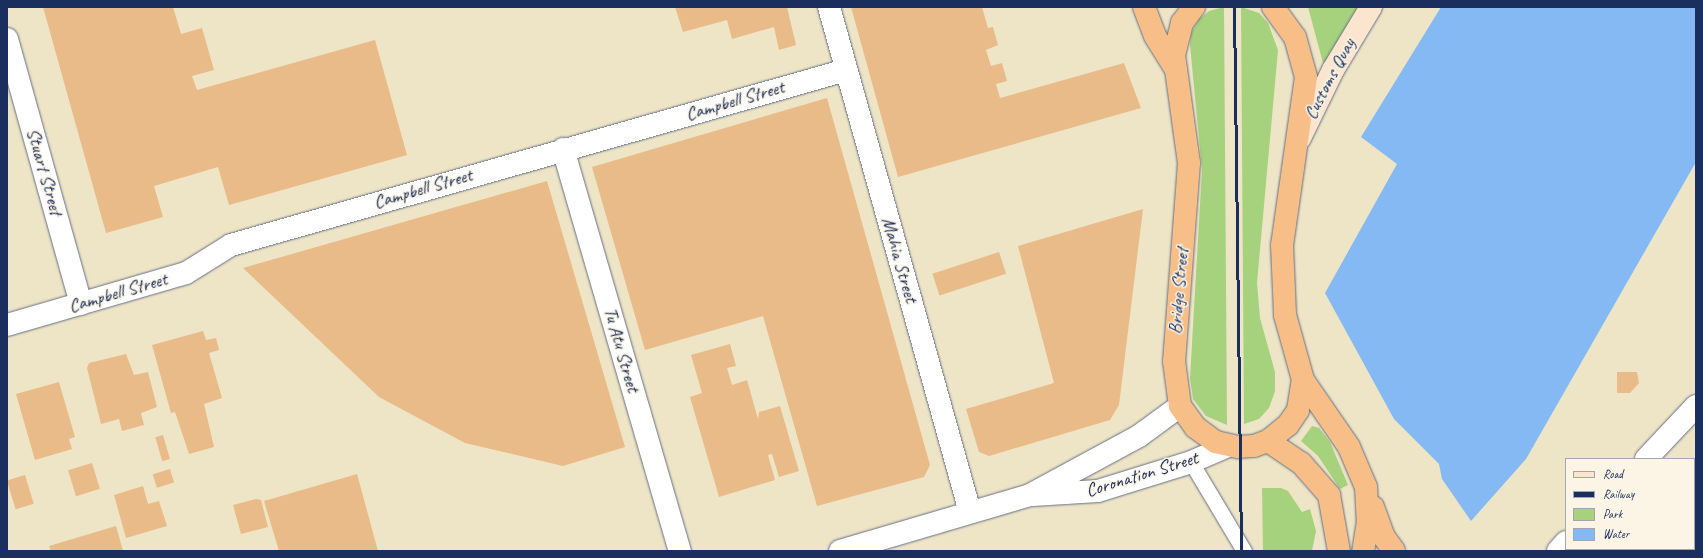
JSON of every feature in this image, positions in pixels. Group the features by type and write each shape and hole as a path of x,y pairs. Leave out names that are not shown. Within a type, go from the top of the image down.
{"highway":[{"name":"Bridge Street","path":"1144,7 1155,36 1176,71"},
{"name":"Bridge Street","path":"1180,406 1174,362 1189,163 1176,71 1176,38 1194,7"},
{"path":"1273,7 1295,37 1306,77 1305,98 1293,154 1282,245 1283,282 1287,327 1303,380 1349,447 1366,487 1384,537 1394,551"},
{"path":"1180,406 1204,435 1228,446 1254,446 1268,441 1280,433 1298,410 1303,380"},
{"path":"1268,441 1301,463 1329,495 1339,551"},
{"path":"1363,551 1368,521 1366,487"}],"street":[{"name":"Mahia Street","path":"829,7 970,512"},
{"name":"Customs Quay","path":"1293,154 1323,89 1371,7"},
{"name":"Stuart Street","path":"7,39 81,304"},
{"name":"Campbell Street","path":"7,325 186,273 231,245 563,149 846,70"},
{"name":"Tu Atu Street","path":"563,149 680,551"},
{"name":"Coronation Street","path":"1030,495 1139,436 1180,406"},
{"path":"1647,458 1696,406"},
{"name":"Coronation Street","path":"840,551 1030,495 1098,491 1191,462 1228,446"},
{"path":"1558,551 1565,543"}],"lane":[{"path":"1191,462 1244,551"}],"green space":[{"path":"1224,7 1227,425 1206,416 1193,399 1190,378 1202,170 1190,45 1191,33 1199,19 1209,11"},
{"path":"1241,7 1259,13 1268,23 1278,50 1257,283 1260,318 1275,372 1275,391 1269,408 1259,419 1244,424"},
{"path":"1308,7 1359,7 1326,62 1323,63"},
{"path":"1312,426 1319,428 1330,442 1348,485 1340,489 1318,456 1301,441"},
{"path":"1262,488 1281,488 1288,491 1302,512 1310,509 1316,531 1312,551 1263,551"}],"water":[{"path":"1441,7 1696,7 1696,162 1526,459 1471,521 1442,479 1439,464 1394,419 1325,293 1397,164 1361,137"}],"building":[{"path":"43,7 173,7 181,34 202,28 214,70 192,76 197,90 375,40 407,155 229,205 218,167 154,186 163,217 106,233"},
{"path":"675,7 787,7 796,45 779,50 774,27 732,39 727,20 683,32"},
{"path":"851,7 982,7 988,28 993,27 998,45 986,50 991,66 1002,63 1007,81 996,84 1000,98 1124,63 1141,108 898,177"},
{"path":"827,98 930,465 924,477 817,506 763,316 645,350 592,167"},
{"path":"547,181 625,447 563,466 465,443 379,397 243,268"},
{"path":"1143,209 1119,405 1110,420 989,456 979,452 966,409 1054,383 1018,246"},
{"path":"999,252 1006,274 940,296 932,274"},
{"path":"203,331 206,340 216,338 219,350 209,353 222,398 204,404 214,447 189,454 175,412 171,413 152,345"},
{"path":"730,344 736,366 727,368 732,385 747,380 758,419 759,412 780,406 799,471 779,477 772,454 768,455 775,480 719,497 690,397 702,393 691,355"},
{"path":"126,354 134,375 148,372 157,407 141,413 144,425 122,431 119,419 101,424 87,368 89,363"},
{"path":"1617,372 1637,372 1639,383 1630,393 1617,393"},
{"path":"59,382 75,437 69,439 72,449 35,460 16,394"},
{"path":"163,435 170,459 162,461 155,437"},
{"path":"1696,461 1696,494 1695,493"},
{"path":"92,463 100,489 76,496 68,470"},
{"path":"170,469 174,482 157,488 153,474"},
{"path":"357,474 378,551 279,551 264,501"},
{"path":"25,475 34,504 16,509 7,481"},
{"path":"143,486 148,504 159,501 167,526 126,538 114,495"},
{"path":"256,499 261,500 268,527 241,534 233,505"},
{"path":"116,526 123,551 51,551 49,546"},
{"path":"1611,550 1675,550 1675,551"}],"railway":[{"path":"1234,7 1241,551"}]}
